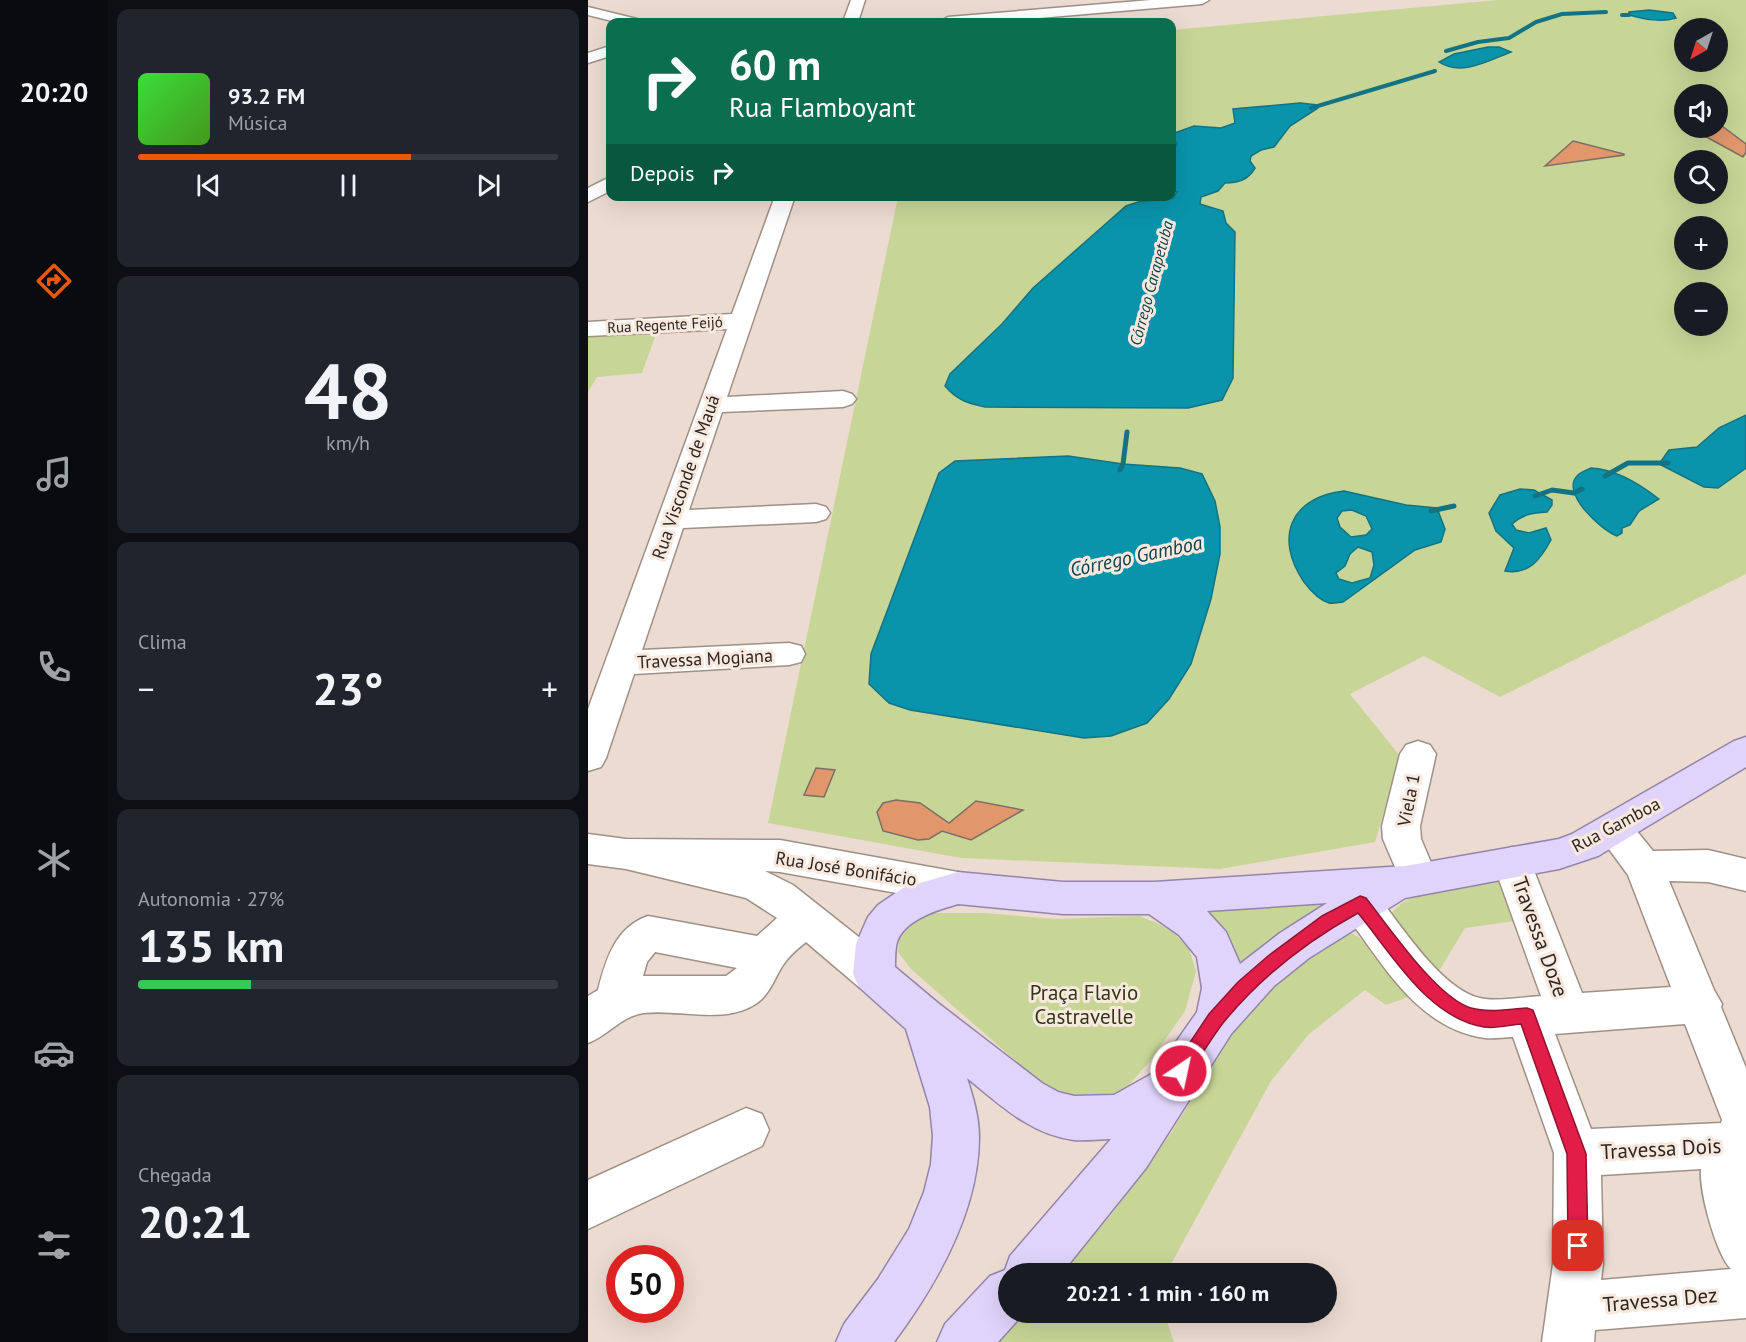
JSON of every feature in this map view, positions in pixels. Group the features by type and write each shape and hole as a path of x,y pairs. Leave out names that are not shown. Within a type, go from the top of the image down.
{"main road":[{"name":"Rua Gamboa","path":"958,888 1063,898 1154,898 1412,880 1559,854 1585,845 1614,830 1746,750"},
{"name":"Rua Gamboa","path":"1037,1263 1112,1175 1145,1131 1169,1088 1216,1019 1244,987 1274,961 1328,921 1360,903 1412,880"},
{"path":"958,888 917,900 892,917 882,929 876,944 874,974 923,1017 1026,1098 1049,1112 1074,1118 1114,1117 1133,1111 1169,1088"},
{"path":"1154,898 1184,914 1206,934 1220,960 1223,990 1216,1019"},
{"path":"862,1342 910,1274 934,1230 952,1180 956,1135 947,1085 923,1017"},
{"path":"963,1342 998,1305"}],"street":[{"path":"852,18 858,0"},
{"path":"993,18 1202,0"},
{"path":"588,11 616,18"},
{"path":"588,58 606,52"},
{"path":"588,196 606,185"},
{"name":"Rua Visconde de Mauá","path":"588,758 783,201"},
{"name":"Rua Regente Feijó","path":"588,329 741,321"},
{"path":"712,405 843,399"},
{"path":"671,520 816,513"},
{"name":"Travessa Mogiana","path":"621,663 789,654"},
{"name":"Viela 1","path":"1412,880 1401,826 1418,754"},
{"path":"1614,830 1644,867 1701,1004 1743,1133 1726,1160 1722,1176 1725,1196 1746,1251"},
{"name":"Rua José Bonifácio","path":"588,849 626,854 755,884 779,897 874,974"},
{"name":"Rua José Bonifácio","path":"626,854 780,856 958,888"},
{"name":"Travessa Doze","path":"1512,862 1577,1154 1578,1264 1571,1325"},
{"path":"1644,867 1697,864 1729,869 1746,875"},
{"path":"1360,903 1426,985 1448,1005 1466,1014 1487,1019 1701,1004"},
{"path":"602,1012 645,993 720,995 739,992 751,981 776,944 806,918"},
{"path":"602,1012 624,966 642,938 648,933 767,956"},
{"path":"588,1205 746,1130"},
{"name":"Travessa Dois","path":"1577,1154 1743,1133"},
{"name":"Travessa Dez","path":"1571,1325 1746,1293"}],"green space":[{"path":"1498,0 1746,0 1746,574 1500,697 1424,656 1350,694 1400,756 1375,842 1220,869 961,858 768,823 897,201 1176,201 1176,30"},
{"path":"656,334 642,373 597,377 588,392 588,336"},
{"path":"1507,877 1522,920 1465,928 1434,979 1390,916 1392,912 1401,904 1417,896"},
{"path":"1347,894 1230,981 1191,910"},
{"name":"Praça Flavio Castravelle","path":"919,913 984,913 1055,919 1139,916 1173,932 1189,949 1196,971 1185,1011 1150,1061 1119,1096 1086,1105 1050,1091 911,969 898,952 899,940"},
{"path":"1346,931 1374,950 1411,996 1386,1005 1365,990 1309,1034 1271,1081 1172,1263 1067,1263 1111,1215 1147,1167 1171,1133 1240,1022 1276,977"},
{"path":"1005,1323 1167,1323 1174,1342 987,1342"}],"water":[{"path":"1649,10 1673,13 1676,18 1647,19 1629,15 1629,12"},
{"path":"1499,47 1511,52 1466,68 1448,66 1439,62 1454,54"},
{"path":"1300,103 1318,105 1318,108 1290,126 1274,147 1261,150 1251,156 1250,161 1255,168 1246,178 1225,183 1218,191 1201,197 1200,204 1223,211 1226,223 1235,232 1233,378 1222,400 1188,408 985,407 963,400 945,386 950,374 1002,324 1033,288 1126,206 1147,201 1176,201 1176,133 1194,126 1221,128 1235,123 1233,109"},
{"path":"1746,415 1746,468 1718,488 1704,487 1659,464 1669,450 1697,447 1719,428"},
{"path":"1068,456 1123,464 1180,468 1202,474 1215,501 1220,527 1220,554 1211,599 1191,664 1169,699 1147,723 1111,736 1084,738 910,710 889,703 869,684 871,654 939,473 955,461"},
{"path":"1591,468 1609,471 1627,479 1659,499 1639,511 1630,525 1622,528 1622,533 1617,536 1601,526 1584,510 1574,491 1574,482 1578,475"},
{"path":"1520,489 1534,490 1552,500 1552,505 1547,512 1528,515 1512,524 1516,530 1529,533 1546,528 1551,540 1543,554 1533,564 1521,571 1505,571 1514,548 1496,531 1489,513 1500,495"},
{"path":"1344,491 1406,505 1437,508 1445,529 1441,542 1415,550 1343,602 1325,602 1304,582 1295,566 1290,550 1289,535 1292,522 1300,511 1311,502 1326,495","holes":["1352,510 1366,516 1372,529 1366,535 1351,537 1340,527 1337,518 1342,511","1358,547 1372,552 1374,565 1370,578 1352,583 1339,579 1336,573 1345,566 1350,554"]}],"building":[{"path":"1728,130 1746,144 1743,157 1708,138 1728,138"},
{"path":"1573,141 1624,154 1624,155 1545,166"},
{"path":"816,768 835,770 824,797 804,795"},
{"path":"896,800 920,803 949,823 976,801 1023,810 971,840 942,831 929,839 918,840 883,831 877,812 883,803"}],"waterway":[{"name":"Córrego Carapetuba","path":"1446,51 1478,42 1509,38 1536,22 1562,14 1606,12"},
{"name":"Córrego Carapetuba","path":"1622,15 1629,15"},
{"name":"Córrego Carapetuba","path":"1311,108 1435,71"},
{"name":"Córrego Carapetuba","path":"1120,470 1123,464 1127,432"},
{"name":"Córrego Gamboa","path":"1605,476 1628,463 1668,463"},
{"name":"Córrego Gamboa","path":"1535,496 1552,490 1574,493 1582,489"},
{"name":"Córrego Gamboa","path":"1431,511 1454,506"}],"route":[{"path":"1181,1071 1216,1019 1244,987 1274,961 1328,921 1360,903 1426,985 1448,1005 1466,1014 1487,1019 1527,1016 1577,1154 1578,1246"}]}
